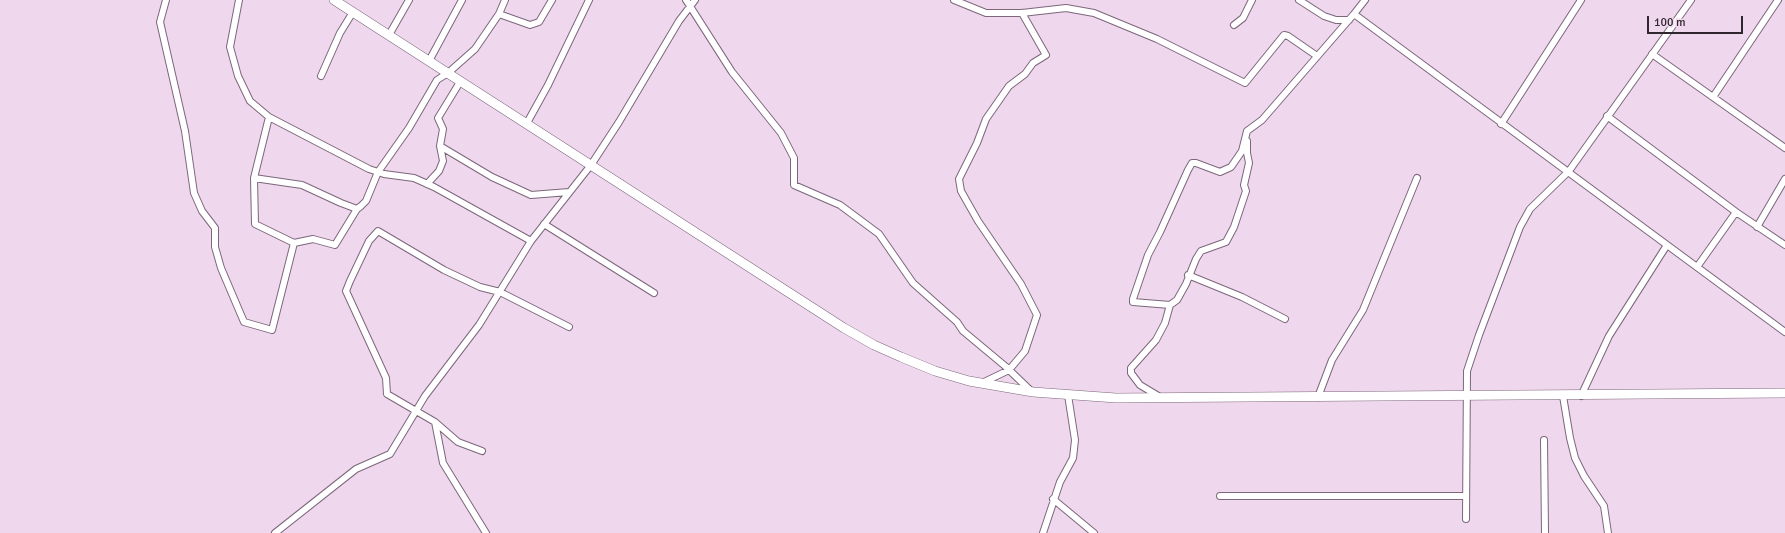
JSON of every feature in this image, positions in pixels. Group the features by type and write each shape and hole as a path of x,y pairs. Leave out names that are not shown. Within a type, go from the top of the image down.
{"street":[{"path":"166,0 160,22 184,131 194,193 202,211 215,228 215,247 221,268 244,322 272,330 294,243"},
{"path":"239,0 230,47 238,76 250,101 269,117 369,169 414,178 427,184 531,241"},
{"path":"334,0 844,328 874,345 935,371 982,384 1033,392 1116,398 1581,396 1785,393"},
{"path":"389,35 409,0"},
{"path":"429,61 462,0"},
{"path":"269,117 254,178 255,224 294,243 313,239 336,245 357,209 366,201 378,172 410,128 437,80 448,73 475,48 499,14 504,0"},
{"path":"499,14 530,26 539,22 552,0"},
{"path":"527,123 548,85 589,0"},
{"path":"686,0 732,72 781,133 794,158 794,185 840,205 879,234 913,283 957,322 963,331 1033,392"},
{"path":"275,533 356,469 390,454 424,396 479,325 531,241 591,165 695,0"},
{"path":"954,0 986,13 1022,13 1066,8 1094,13 1157,39 1245,83 1284,35 1288,36 1317,56"},
{"path":"1234,25 1243,18 1252,0"},
{"path":"1298,0 1324,16 1336,20 1349,20"},
{"path":"1170,305 1133,302 1148,255 1192,163 1196,163 1220,172 1231,167 1242,151 1247,131 1262,120 1365,0"},
{"path":"1501,124 1580,0"},
{"path":"1466,519 1467,371 1520,227 1530,209 1569,171 1691,0"},
{"path":"1713,97 1778,0"},
{"path":"321,76 340,34 354,12"},
{"path":"982,384 1009,370 1025,351 1036,315 1021,284 961,191 959,179 977,143 986,119 1009,86 1025,74 1033,63 1046,55 1022,13"},
{"path":"1354,14 1501,124 1569,171 1785,332"},
{"path":"1652,54 1785,148"},
{"path":"427,184 439,171 444,161 440,146 443,129 438,118 460,82"},
{"path":"1607,116 1736,212 1785,244"},
{"path":"1161,398 1140,385 1132,373 1131,368 1156,340 1165,323 1170,305 1177,300 1201,251 1226,242 1234,227 1246,191 1244,185 1250,162 1247,153 1247,131"},
{"path":"440,146 492,177 531,195 569,192"},
{"path":"254,178 302,185 357,209"},
{"path":"1318,397 1332,360 1346,340 1363,310 1418,178"},
{"path":"1757,227 1785,179"},
{"path":"1697,267 1736,212"},
{"path":"544,224 654,293"},
{"path":"482,451 458,442 435,422 386,394 386,378 346,291 369,241 378,232 444,270 480,287 500,292 569,327"},
{"path":"1581,396 1609,336 1668,245"},
{"path":"1188,275 1242,297 1286,319"},
{"path":"1043,533 1053,499 1073,458 1075,440 1068,395"},
{"path":"1563,396 1575,458 1584,476 1604,506 1608,533"},
{"path":"435,422 443,463 486,533"},
{"path":"1544,440 1545,533"},
{"path":"1220,496 1466,496"},
{"path":"1053,499 1094,533"}]}
